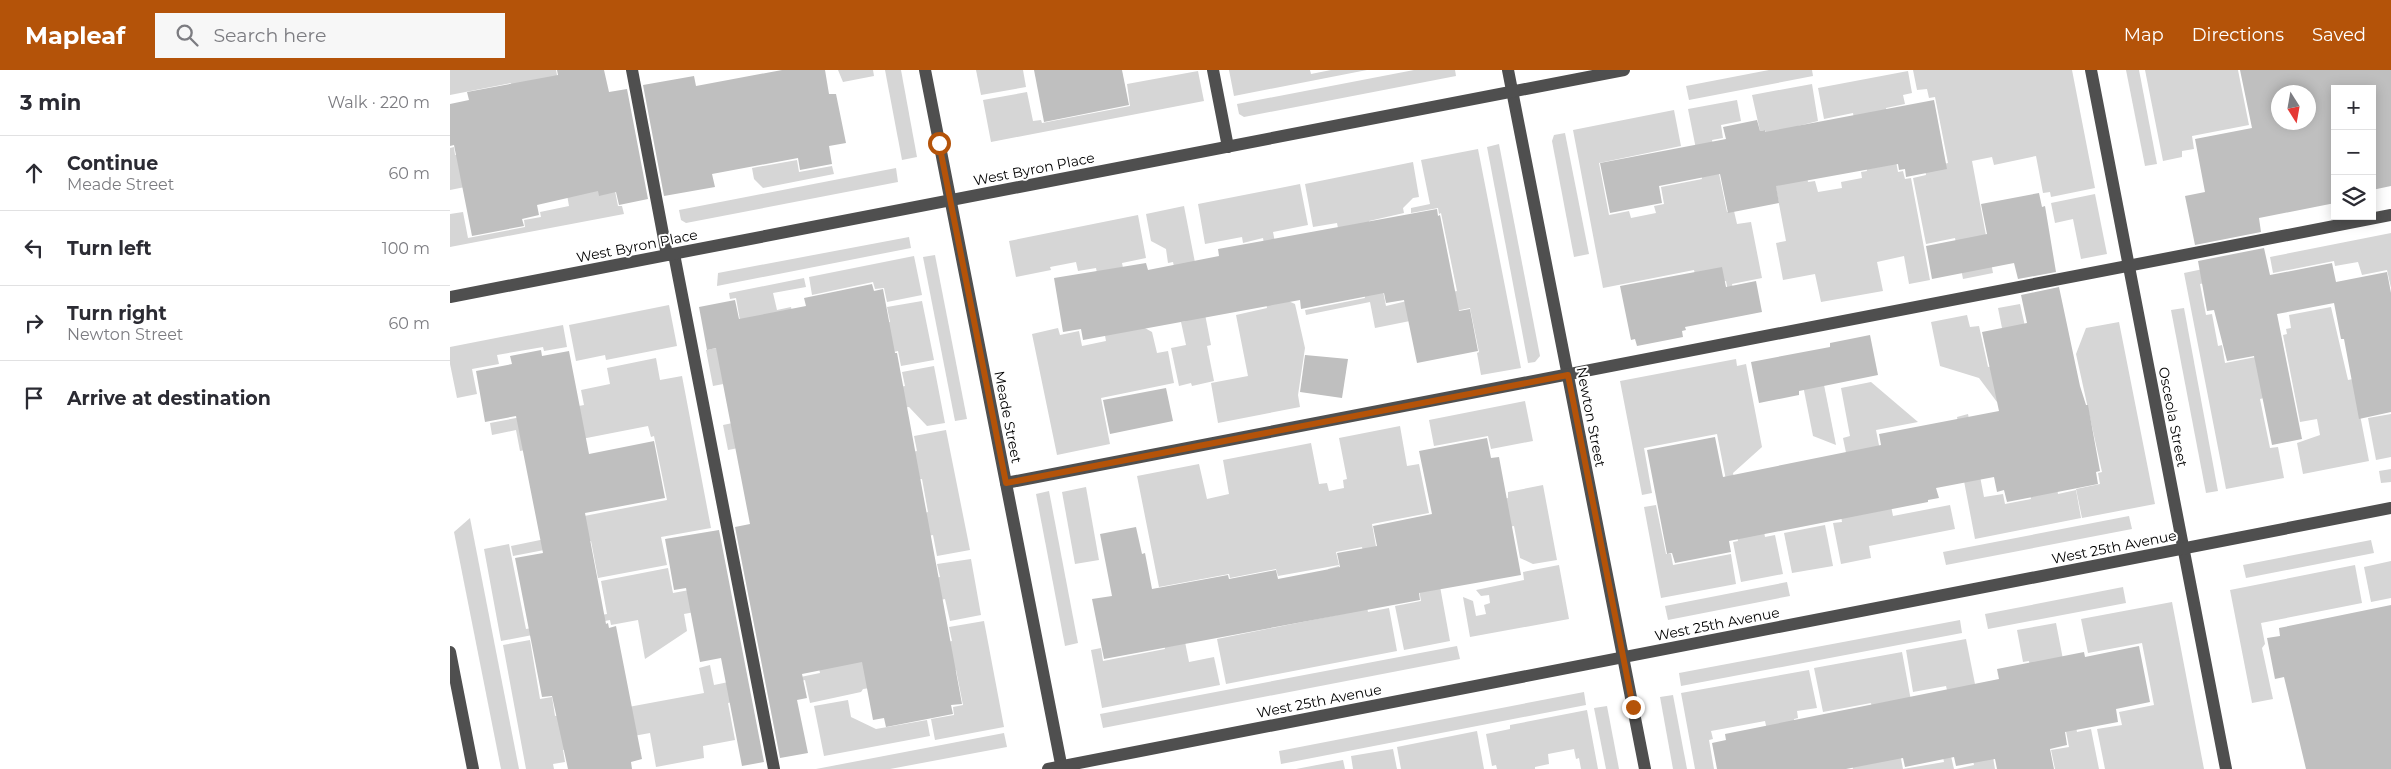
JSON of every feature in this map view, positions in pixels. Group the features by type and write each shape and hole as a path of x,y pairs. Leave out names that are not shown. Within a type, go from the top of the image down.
{"street":[{"path":"632,70 671,254 774,769"},
{"name":"Meade Street","path":"925,70 1006,483 1057,768"},
{"path":"1213,70 1228,147"},
{"name":"Newton Street","path":"1508,70 1645,769"},
{"name":"West Byron Place","path":"450,297 1624,70"},
{"name":"Osceola Street","path":"2091,70 2226,769"},
{"path":"1006,483 2391,215"},
{"name":"West 25th Avenue","path":"1057,768 2391,508"},
{"path":"450,652 453,687 473,769"}],"shaded area":[{"path":"450,70 556,70 568,133 512,90 511,83 450,95"},
{"path":"838,70 873,70 874,76 843,82"},
{"path":"885,70 901,70 917,157 902,160"},
{"path":"976,70 1023,70 1026,87 981,95"},
{"path":"1229,70 1310,70 1311,74 1331,70 1367,70 1234,96"},
{"path":"1414,70 1455,70 1456,76 1244,117 1239,114 1237,104"},
{"path":"1769,70 1812,70 1813,76 1689,100 1686,86"},
{"path":"1913,70 2072,70 2095,188 2051,197 2050,192 2043,193 2036,156 1994,165 1992,157 1972,161 1993,273 1963,279 1955,238 1926,244 1913,178 1926,175 1925,168 1948,163 1935,97 1929,98 1927,89 1917,90"},
{"path":"2126,70 2139,70 2157,164 2145,166"},
{"path":"2145,70 2238,70 2249,125 2192,136 2194,149 2182,151 2182,157 2163,161"},
{"path":"1198,71 1204,101 991,142 983,100 1027,92 1033,121 1041,120 1042,123 1130,106 1127,84"},
{"path":"1908,71 1912,93 1903,95 1905,104 1886,108 1898,172 1903,171 1905,179 1911,178 1930,280 1909,284 1904,256 1877,262 1883,291 1821,302 1815,274 1783,280 1776,243 1786,241 1765,130 1760,131 1752,95 1812,84 1818,121 1798,126 1808,182 1815,181 1818,192 1842,188 1841,182 1862,178 1861,172 1867,171 1857,119 1854,119 1853,113 1824,119 1818,88"},
{"path":"1737,100 1741,121 1721,125 1723,138 1712,140 1727,212 1734,211 1737,224 1751,222 1762,278 1732,284 1738,315 1733,316 1726,281 1698,287 1694,270 1603,288 1573,130 1674,110 1681,146 1599,163 1609,215 1629,211 1631,218 1656,213 1654,206 1664,204 1661,187 1702,179 1688,109"},
{"path":"1565,133 1589,254 1574,257 1552,141 1554,135"},
{"path":"1499,144 1540,356 1535,362 1528,363 1487,147"},
{"path":"454,147 455,155 469,152 465,187 450,190 450,148"},
{"path":"1478,149 1521,368 1481,375 1477,353 1479,352 1470,308 1417,319 1413,300 1457,291 1441,213 1439,214 1438,208 1411,213 1411,208 1430,204 1421,160"},
{"path":"797,160 799,172 832,166 834,174 763,188 754,179 752,168"},
{"path":"1413,162 1419,197 1413,198 1403,208 1404,213 1369,221 1386,306 1411,300 1415,320 1375,328 1370,302 1306,315 1305,310 1365,298 1358,261 1345,263 1337,223 1313,227 1305,184"},
{"path":"896,168 898,182 686,223 681,220 679,210"},
{"path":"611,171 618,206 622,206 624,214 450,247 450,214 463,212 468,238 525,227 524,220 541,217 540,212 569,206 563,172"},
{"path":"1300,184 1308,225 1273,232 1286,300 1295,304 1305,348 1298,395 1300,407 1218,423 1211,383 1248,376 1236,315 1267,308 1265,298 1274,296 1263,238 1243,243 1242,237 1205,244 1198,204"},
{"path":"2095,194 2107,254 2081,259 2073,219 2055,223 2051,203"},
{"path":"1184,206 1211,345 1207,346 1214,381 1192,386 1191,383 1179,386 1171,348 1186,345 1181,322 1186,321 1173,262 1168,263 1166,249 1151,241 1146,214"},
{"path":"1138,215 1146,258 1122,263 1134,322 1152,332 1157,353 1168,351 1174,383 1101,398 1110,444 1057,455 1032,334 1058,328 1060,335 1079,331 1082,346 1106,341 1103,325 1107,324 1096,268 1078,271 1076,262 1050,267 1051,270 1016,277 1009,241"},
{"path":"2391,233 2391,288 2387,270 2362,275 2358,262 2335,266 2334,261 2273,273 2270,257"},
{"path":"909,237 911,248 717,286 718,273"},
{"path":"935,255 967,419 955,421 923,257"},
{"path":"914,256 922,295 887,302 884,288 875,289 873,282 812,295 809,277"},
{"path":"2208,268 2210,282 2200,284 2206,315 2212,314 2218,346 2222,345 2225,363 2256,357 2264,398 2260,399 2270,448 2278,447 2284,478 2226,489 2184,273"},
{"path":"804,278 806,287 773,293 777,310 791,307 798,340 796,437 728,450 723,425 767,416 759,377 713,386 706,350 744,343 736,298 730,299 729,293"},
{"path":"922,301 934,360 901,366 898,351 889,353 881,324 890,322 887,307"},
{"path":"2020,304 2029,344 2024,404 1997,402 1979,378 1940,366 1931,322 1967,315 1970,327 1979,326 1988,367 2009,363 1998,308"},
{"path":"669,305 677,346 606,360 605,355 576,361 569,325"},
{"path":"2331,307 2348,380 2353,379 2369,461 2303,474 2297,443 2320,435 2317,419 2300,422 2283,335 2287,334 2286,329 2291,328 2289,315"},
{"path":"2184,308 2218,491 2206,493 2171,310"},
{"path":"2119,322 2155,504 2082,518 2076,489 2100,484 2098,473 2102,472 2076,354 2086,328"},
{"path":"563,325 567,347 544,351 543,347 497,355 499,364 472,369 477,394 457,398 450,364 450,347"},
{"path":"656,358 660,380 682,376 711,528 661,537 667,565 598,578 591,541 513,556 511,546 550,538 548,523 667,500 654,436 651,437 648,426 520,451 516,430 492,435 490,423 584,405 581,390 610,384 607,368"},
{"path":"1736,359 1737,366 1746,364 1762,447 1733,473 1744,530 1763,526 1765,537 1775,535 1783,574 1741,582 1733,542 1738,541 1717,434 1644,448 1652,493 1642,495 1620,381"},
{"path":"1799,365 1823,380 1836,445 1813,436"},
{"path":"934,366 945,423 927,426 909,407 895,409 895,388 905,386 902,372"},
{"path":"1871,382 1918,422 1876,430 1893,516 1950,505 1955,529 1869,546 1871,558 1841,564 1833,523 1842,522 1840,510 1857,506 1843,438 1850,436 1841,388"},
{"path":"1525,401 1533,441 1491,449 1488,436 1434,446 1429,420"},
{"path":"1968,414 1984,497 2003,494 2005,504 2031,499 2029,488 2056,482 2058,494 2076,490 2081,518 1975,539 1960,460 1965,459 1957,417"},
{"path":"2391,414 2391,457 2376,460 2368,418"},
{"path":"1400,426 1407,466 1419,464 1429,513 1372,524 1378,558 1365,560 1362,547 1336,552 1339,565 1278,576 1276,569 1230,578 1229,574 1159,587 1137,476 1199,464 1207,499 1229,494 1223,460 1311,443 1319,484 1327,483 1329,491 1344,488 1343,480 1347,479 1339,438"},
{"path":"946,430 970,550 937,556 933,535 917,538 918,515 928,512 922,479 913,480 908,453 917,451 914,436"},
{"path":"2391,469 2391,482 2381,483 2379,471"},
{"path":"1543,485 1557,560 1533,564 1520,558 1514,526 1460,536 1459,508 1508,498 1508,492"},
{"path":"1086,487 1099,560 1075,564 1062,492"},
{"path":"1049,491 1078,643 1065,646 1036,494"},
{"path":"1656,505 1666,554 1671,554 1673,565 1731,554 1736,584 1661,598 1644,507"},
{"path":"2129,516 2132,529 1946,565 1943,552"},
{"path":"470,518 519,769 501,769 454,532"},
{"path":"1825,525 1833,566 1792,573 1784,533"},
{"path":"1410,537 1439,581 1450,641 1404,650 1395,606 1421,601"},
{"path":"2371,540 2374,553 2246,578 2243,565"},
{"path":"509,544 526,629 607,614 601,581 668,568 673,593 722,584 726,606 684,614 687,631 645,659 638,620 611,625 610,620 501,641 484,549"},
{"path":"971,559 981,615 950,621 945,599 869,613 931,579 940,577 937,564"},
{"path":"2391,561 2391,598 2371,602 2364,567"},
{"path":"1559,565 1569,619 1470,637 1463,597 1473,601 1476,616 1486,614 1484,605 1490,603 1489,595 1481,596 1476,590 1524,580 1523,572"},
{"path":"2355,565 2362,603 2261,623 2265,644 2262,648 2273,699 2252,703 2230,590"},
{"path":"1339,566 1347,606 1366,603 1368,612 1389,608 1397,651 1226,684 1217,639 1337,615 1328,569"},
{"path":"1787,582 1790,596 1668,620 1665,606"},
{"path":"1174,586 1189,662 1214,657 1220,685 1102,708 1091,650 1101,648 1103,661 1165,649 1154,590"},
{"path":"2123,587 2126,603 1988,629 1985,614"},
{"path":"2172,602 2204,769 2105,769 2097,729 2122,725 2119,712 2154,705 2142,643 2088,653 2081,619"},
{"path":"1960,620 1962,633 1681,686 1679,673"},
{"path":"984,621 1004,727 935,740 931,719 954,715 953,707 963,705 956,670 948,672 942,643 952,641 949,627"},
{"path":"2056,623 2077,732 2091,729 2099,769 2055,769 2051,750 2069,747 2054,668 2031,672 2029,661 2023,662 2017,630"},
{"path":"1966,639 1976,689 1949,698 1946,686 1913,692 1906,650"},
{"path":"530,640 540,699 552,697 555,716 620,704 626,737 563,750 565,762 553,764 554,769 526,769 503,645"},
{"path":"1457,646 1460,659 1103,728 1100,714"},
{"path":"815,650 872,657 877,687 810,703 805,680 782,685 781,681 820,673"},
{"path":"1902,652 1912,706 1879,748 1871,703 1823,712 1814,668"},
{"path":"710,665 714,685 743,679 746,699 728,703 735,740 703,746 704,758 656,767 650,733 628,737 623,708 704,693 699,668"},
{"path":"1809,670 1817,708 1797,711 1798,718 1794,719 1804,769 1768,735 1765,721 1711,731 1713,739 1709,740 1714,769 1695,769 1681,693"},
{"path":"1584,692 1586,705 1281,764 1279,751"},
{"path":"1673,695 1687,769 1673,769 1660,697"},
{"path":"848,700 851,717 876,729 927,720 930,736 824,756 814,706"},
{"path":"1607,706 1619,769 1606,769 1594,708"},
{"path":"1587,710 1598,769 1581,769 1579,758 1576,759 1574,749 1548,754 1549,764 1535,767 1535,769 1497,769 1496,765 1492,766 1486,734 1510,729 1510,725"},
{"path":"1477,731 1484,769 1401,769 1397,747"},
{"path":"1004,733 1007,747 890,769 816,769"},
{"path":"1989,733 1995,769 1956,769 1974,765 1968,738"},
{"path":"1393,749 1397,769 1353,769 1351,756"},
{"path":"1900,753 1903,769 1853,769 1850,756"},
{"path":"1951,756 1954,769 1903,769 1944,762 1943,757"},
{"path":"1343,760 1345,769 1296,769"}],"building":[{"path":"557,70 604,70 609,92 627,89 648,199 619,205 616,192 599,196 598,191 537,205 539,215 522,219 524,226 472,236 454,145 450,146 450,104 469,100 467,92 558,75"},
{"path":"782,70 825,70 829,94 836,94 846,143 829,146 832,164 800,170 798,158 712,174 715,187 664,196 643,85 694,76 696,86"},
{"path":"1034,70 1122,70 1129,105 1044,122"},
{"path":"2240,70 2391,70 2391,186 2376,189 2376,85 2331,85 2331,204 2259,218 2261,232 2195,245 2185,196 2205,192 2195,139 2252,128"},
{"path":"1934,100 1947,169 1906,177 1905,169 1899,170 1898,164 1776,186 1779,203 1728,213 1720,174 1659,186 1662,203 1610,213 1600,163 1726,139 1723,127 1757,120 1760,131 1765,130 1765,132"},
{"path":"2039,193 2042,207 2045,206 2056,272 2018,279 2014,263 1932,279 1926,246 1987,234 1981,204"},
{"path":"1437,209 1438,216 1440,215 1459,311 1470,309 1478,351 1417,363 1404,300 1386,303 1384,293 1301,309 1300,300 1083,340 1081,329 1063,332 1054,278 1146,263 1148,270 1219,256 1218,249"},
{"path":"2264,248 2270,275 2332,263 2336,282 2387,272 2391,293 2391,412 2359,419 2344,339 2341,339 2334,303 2277,314 2302,439 2272,445 2254,356 2227,361 2214,310 2207,311 2198,261"},
{"path":"1722,267 1726,287 1756,281 1762,312 1685,327 1686,330 1682,331 1683,337 1637,346 1635,339 1631,340 1620,286"},
{"path":"872,284 874,291 883,289 895,353 897,353 962,704 951,705 953,714 886,727 884,718 873,720 862,662 802,674 807,698 797,700 808,753 780,758 735,527 750,524 716,348 707,350 699,307 735,300 739,319 806,306 804,298"},
{"path":"2059,287 2080,386 2086,405 2088,405 2100,471 2096,472 2098,484 2007,502 2004,490 1997,492 1994,477 1936,488 1939,498 1928,500 1928,502 1729,541 1731,552 1675,563 1672,553 1667,554 1647,450 1715,437 1723,477 1881,445 1879,434 1999,411 1982,332 2027,323 2021,295"},
{"path":"1870,335 1878,375 1799,391 1799,395 1759,403 1751,362 1830,347 1830,343"},
{"path":"541,350 542,356 569,351 589,454 654,441 665,498 585,513 606,624 608,623 609,628 616,626 642,759 631,762 632,769 568,769 552,696 542,697 515,558 543,553 516,416 485,422 476,371 512,364 510,356"},
{"path":"1305,355 1348,359 1342,398 1300,392"},
{"path":"1166,388 1173,421 1110,434 1103,400"},
{"path":"1487,438 1491,458 1499,457 1521,575 1419,593 1420,600 1104,659 1092,599 1112,596 1100,534 1136,527 1142,554 1145,553 1152,589 1228,575 1229,579 1276,570 1278,579 1340,567 1337,553 1377,546 1373,526 1432,514 1419,451"},
{"path":"719,530 764,762 742,766 721,658 700,662 686,588 674,590 665,539"},
{"path":"2391,605 2391,769 2306,769 2284,677 2275,679 2267,638 2280,636 2279,628"},
{"path":"2139,646 2150,702 2116,709 2118,722 2065,732 2067,745 2050,749 2054,769 1997,769 1995,759 1956,766 1954,757 1905,767 1903,758 1846,769 1717,769 1712,743 1726,740 1725,734 1999,679 1997,669 2084,652 2085,657"}],"route":[{"path":"939,143 1006,483 1568,375 1633,707"}]}
